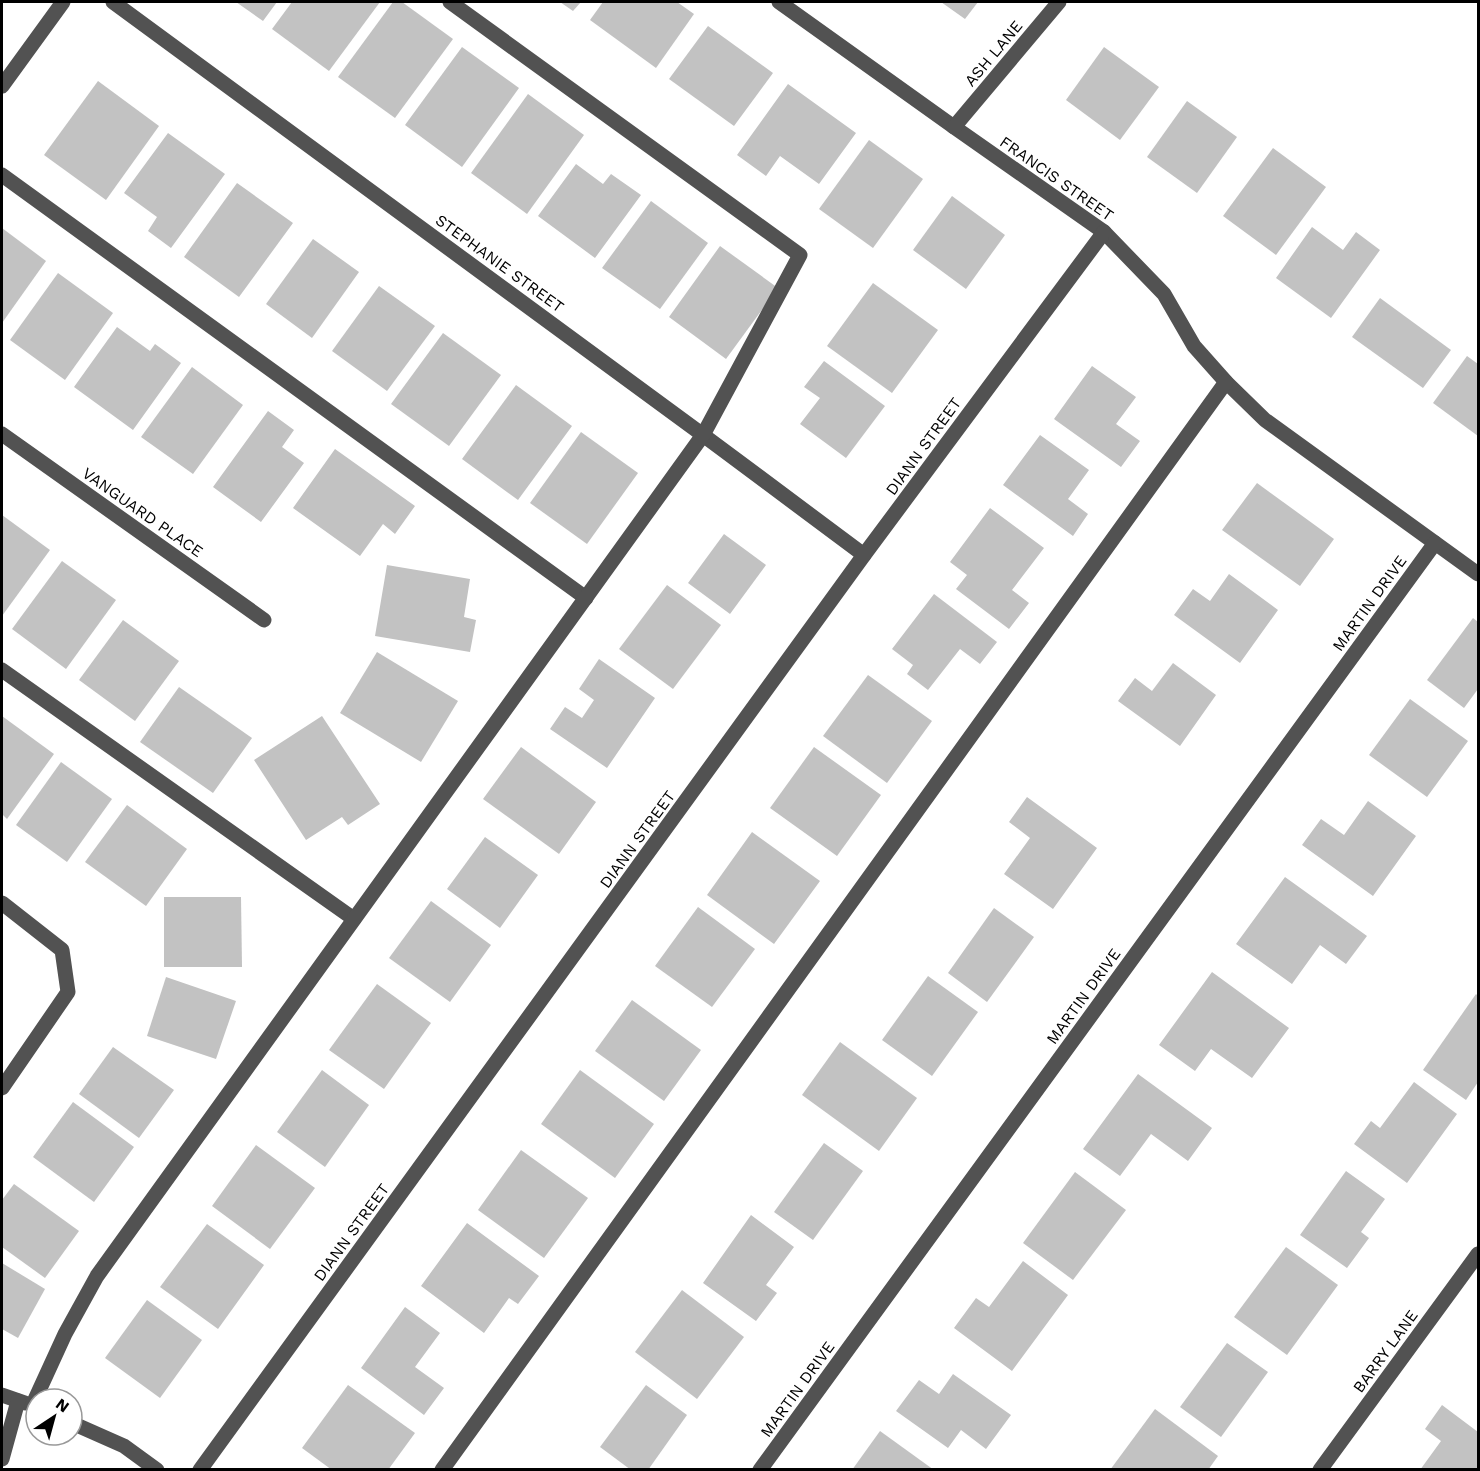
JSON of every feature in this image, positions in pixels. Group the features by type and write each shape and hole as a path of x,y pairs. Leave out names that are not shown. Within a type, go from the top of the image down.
{"street":[{"path":"2,86 63,2"},
{"name":"STEPHANIE STREET","path":"113,2 864,555"},
{"path":"37,1387 97,1276 703,435 800,255 450,2"},
{"name":"FRANCIS STREET","path":"779,2 1104,231 1164,294 1194,346 1226,382 1265,420 1479,574"},
{"name":"ASH LANE","path":"954,127 1059,2"},
{"path":"2,175 586,598"},
{"name":"DIANN STREET","path":"200,1470 864,555 1104,231"},
{"path":"442,1470 1226,382"},
{"name":"VANGUARD PLACE","path":"2,434 264,620"},
{"name":"MARTIN DRIVE","path":"760,1470 1435,543"},
{"path":"2,670 354,919"},
{"path":"2,903 62,951 68,992 2,1088"},
{"name":"BARRY LANE","path":"1320,1470 1479,1254"},
{"path":"2,1395 24,1403"},
{"path":"2,1459 24,1413"},
{"path":"84,1428 124,1446 157,1470"}],"building":[{"path":"236,2 277,2 263,21"},
{"path":"292,2 380,2 329,71 272,29"},
{"path":"393,2 402,2 453,39 395,118 338,77"},
{"path":"560,2 581,2 573,11"},
{"path":"603,2 677,2 694,14 656,68 590,20"},
{"path":"941,2 978,2 965,19"},
{"path":"708,26 773,73 734,126 669,79"},
{"path":"462,47 519,88 462,167 405,125"},
{"path":"1104,47 1159,87 1120,140 1066,100"},
{"path":"98,81 159,126 106,200 44,155"},
{"path":"788,84 856,133 819,184 780,156 766,176 737,155"},
{"path":"528,94 584,135 527,214 471,173"},
{"path":"1187,101 1237,137 1197,193 1147,157"},
{"path":"168,133 225,174 171,248 148,231 157,217 124,193"},
{"path":"869,140 923,179 873,248 819,209"},
{"path":"1273,148 1326,187 1276,255 1223,216"},
{"path":"576,164 603,184 611,174 641,195 595,258 538,216"},
{"path":"237,183 293,223 239,297 184,257"},
{"path":"952,196 1005,235 966,289 913,250"},
{"path":"651,201 708,243 660,309 602,268"},
{"path":"1312,227 1343,250 1356,232 1380,250 1331,318 1276,278"},
{"path":"2,228 46,261 2,323"},
{"path":"313,239 359,272 312,338 266,304"},
{"path":"720,246 778,288 726,359 669,317"},
{"path":"58,273 113,313 65,380 10,340"},
{"path":"873,283 938,330 892,393 827,346"},
{"path":"379,286 435,326 387,391 332,351"},
{"path":"1380,298 1451,350 1423,388 1352,337"},
{"path":"117,327 150,351 155,344 181,363 133,430 74,387"},
{"path":"443,333 501,375 449,446 391,404"},
{"path":"1467,356 1478,364 1478,436 1433,403"},
{"path":"824,361 885,406 846,458 800,424 820,398 804,387"},
{"path":"1092,366 1136,397 1116,424 1140,441 1121,467 1054,419"},
{"path":"192,367 243,405 193,474 141,437"},
{"path":"516,385 572,426 518,500 462,459"},
{"path":"268,411 294,430 282,447 304,463 261,522 213,487"},
{"path":"581,432 638,473 587,544 530,503"},
{"path":"1040,435 1089,470 1068,499 1088,514 1073,536 1003,485"},
{"path":"335,449 415,506 395,534 383,524 360,556 293,508"},
{"path":"1257,483 1334,539 1300,586 1222,530"},
{"path":"990,508 1044,548 1012,590 1029,603 1009,629 956,589 967,575 950,562"},
{"path":"2,515 50,550 2,616"},
{"path":"724,534 766,565 730,614 688,583"},
{"path":"62,561 116,600 66,669 12,629"},
{"path":"387,565 470,579 464,617 476,620 470,652 375,636"},
{"path":"1229,574 1278,610 1240,663 1174,615 1193,589 1210,601"},
{"path":"667,585 721,625 673,689 619,649"},
{"path":"934,594 997,642 980,664 960,649 928,690 907,674 913,665 892,649"},
{"path":"1473,618 1478,622 1478,689 1464,708 1427,680"},
{"path":"123,620 179,661 135,721 79,680"},
{"path":"377,652 458,701 421,762 340,713"},
{"path":"599,659 655,698 607,768 550,729 565,707 582,718 594,700 579,689"},
{"path":"1173,663 1216,695 1180,746 1118,701 1135,678 1152,691"},
{"path":"868,675 932,721 887,783 823,736"},
{"path":"179,687 252,738 213,793 140,742"},
{"path":"1410,699 1468,741 1427,797 1369,755"},
{"path":"2,716 54,754 7,819 2,814"},
{"path":"322,716 380,804 348,825 342,817 306,840 254,760"},
{"path":"521,747 596,802 559,854 483,799"},
{"path":"814,747 881,795 837,856 770,808"},
{"path":"61,762 112,799 67,862 16,825"},
{"path":"1027,797 1097,848 1053,909 1004,874 1030,838 1009,822"},
{"path":"1368,801 1416,836 1373,896 1302,845 1321,819 1344,835"},
{"path":"127,805 187,849 146,906 85,862"},
{"path":"752,832 820,881 774,944 707,895"},
{"path":"485,837 538,875 500,928 447,889"},
{"path":"1285,877 1367,936 1346,964 1320,945 1292,984 1236,944"},
{"path":"164,897 241,897 242,967 164,967"},
{"path":"431,901 491,945 450,1002 389,958"},
{"path":"698,907 755,949 712,1007 655,966"},
{"path":"994,908 1034,937 987,1002 948,973"},
{"path":"1212,972 1289,1028 1252,1078 1211,1049 1195,1071 1159,1045"},
{"path":"928,976 978,1012 932,1076 882,1040"},
{"path":"166,977 236,1001 216,1059 147,1036"},
{"path":"377,984 431,1023 384,1089 329,1050"},
{"path":"1476,994 1478,996 1478,1082 1466,1100 1423,1070"},
{"path":"632,1000 701,1050 664,1101 595,1051"},
{"path":"840,1042 917,1098 879,1151 802,1095"},
{"path":"113,1047 174,1090 139,1138 79,1094"},
{"path":"322,1070 369,1105 325,1167 277,1132"},
{"path":"580,1070 654,1124 615,1178 541,1124"},
{"path":"1138,1074 1212,1128 1188,1161 1151,1134 1120,1176 1083,1149"},
{"path":"1414,1082 1457,1114 1407,1183 1354,1144 1371,1121 1380,1128"},
{"path":"73,1102 134,1147 94,1202 33,1157"},
{"path":"824,1143 863,1171 813,1240 774,1212"},
{"path":"256,1145 315,1188 270,1249 212,1206"},
{"path":"521,1150 588,1198 544,1258 478,1210"},
{"path":"1346,1171 1385,1199 1361,1232 1369,1238 1347,1268 1300,1235"},
{"path":"1075,1172 1126,1210 1073,1280 1023,1243"},
{"path":"14,1184 79,1231 45,1278 2,1247 2,1200"},
{"path":"751,1215 794,1247 766,1285 777,1293 756,1321 703,1283"},
{"path":"467,1223 539,1276 518,1304 509,1298 484,1333 421,1286"},
{"path":"207,1224 264,1265 218,1329 160,1287"},
{"path":"1286,1247 1338,1285 1287,1355 1234,1317"},
{"path":"1023,1261 1068,1295 1012,1371 954,1328 976,1298 989,1307"},
{"path":"2,1263 45,1289 18,1338 2,1329"},
{"path":"682,1290 744,1337 697,1399 635,1352"},
{"path":"147,1300 202,1340 160,1398 105,1358"},
{"path":"405,1307 440,1333 415,1367 444,1388 424,1415 361,1368"},
{"path":"1227,1343 1268,1372 1221,1437 1180,1407"},
{"path":"953,1374 1011,1415 986,1449 961,1430 948,1448 896,1411 919,1380 939,1394"},
{"path":"348,1385 415,1433 388,1470 332,1470 302,1448"},
{"path":"646,1385 687,1415 648,1470 631,1470 600,1447"},
{"path":"1442,1405 1478,1432 1478,1470 1420,1470 1441,1441 1425,1429"},
{"path":"1155,1409 1218,1456 1208,1470 1110,1470"},
{"path":"880,1431 934,1470 852,1470"}]}
